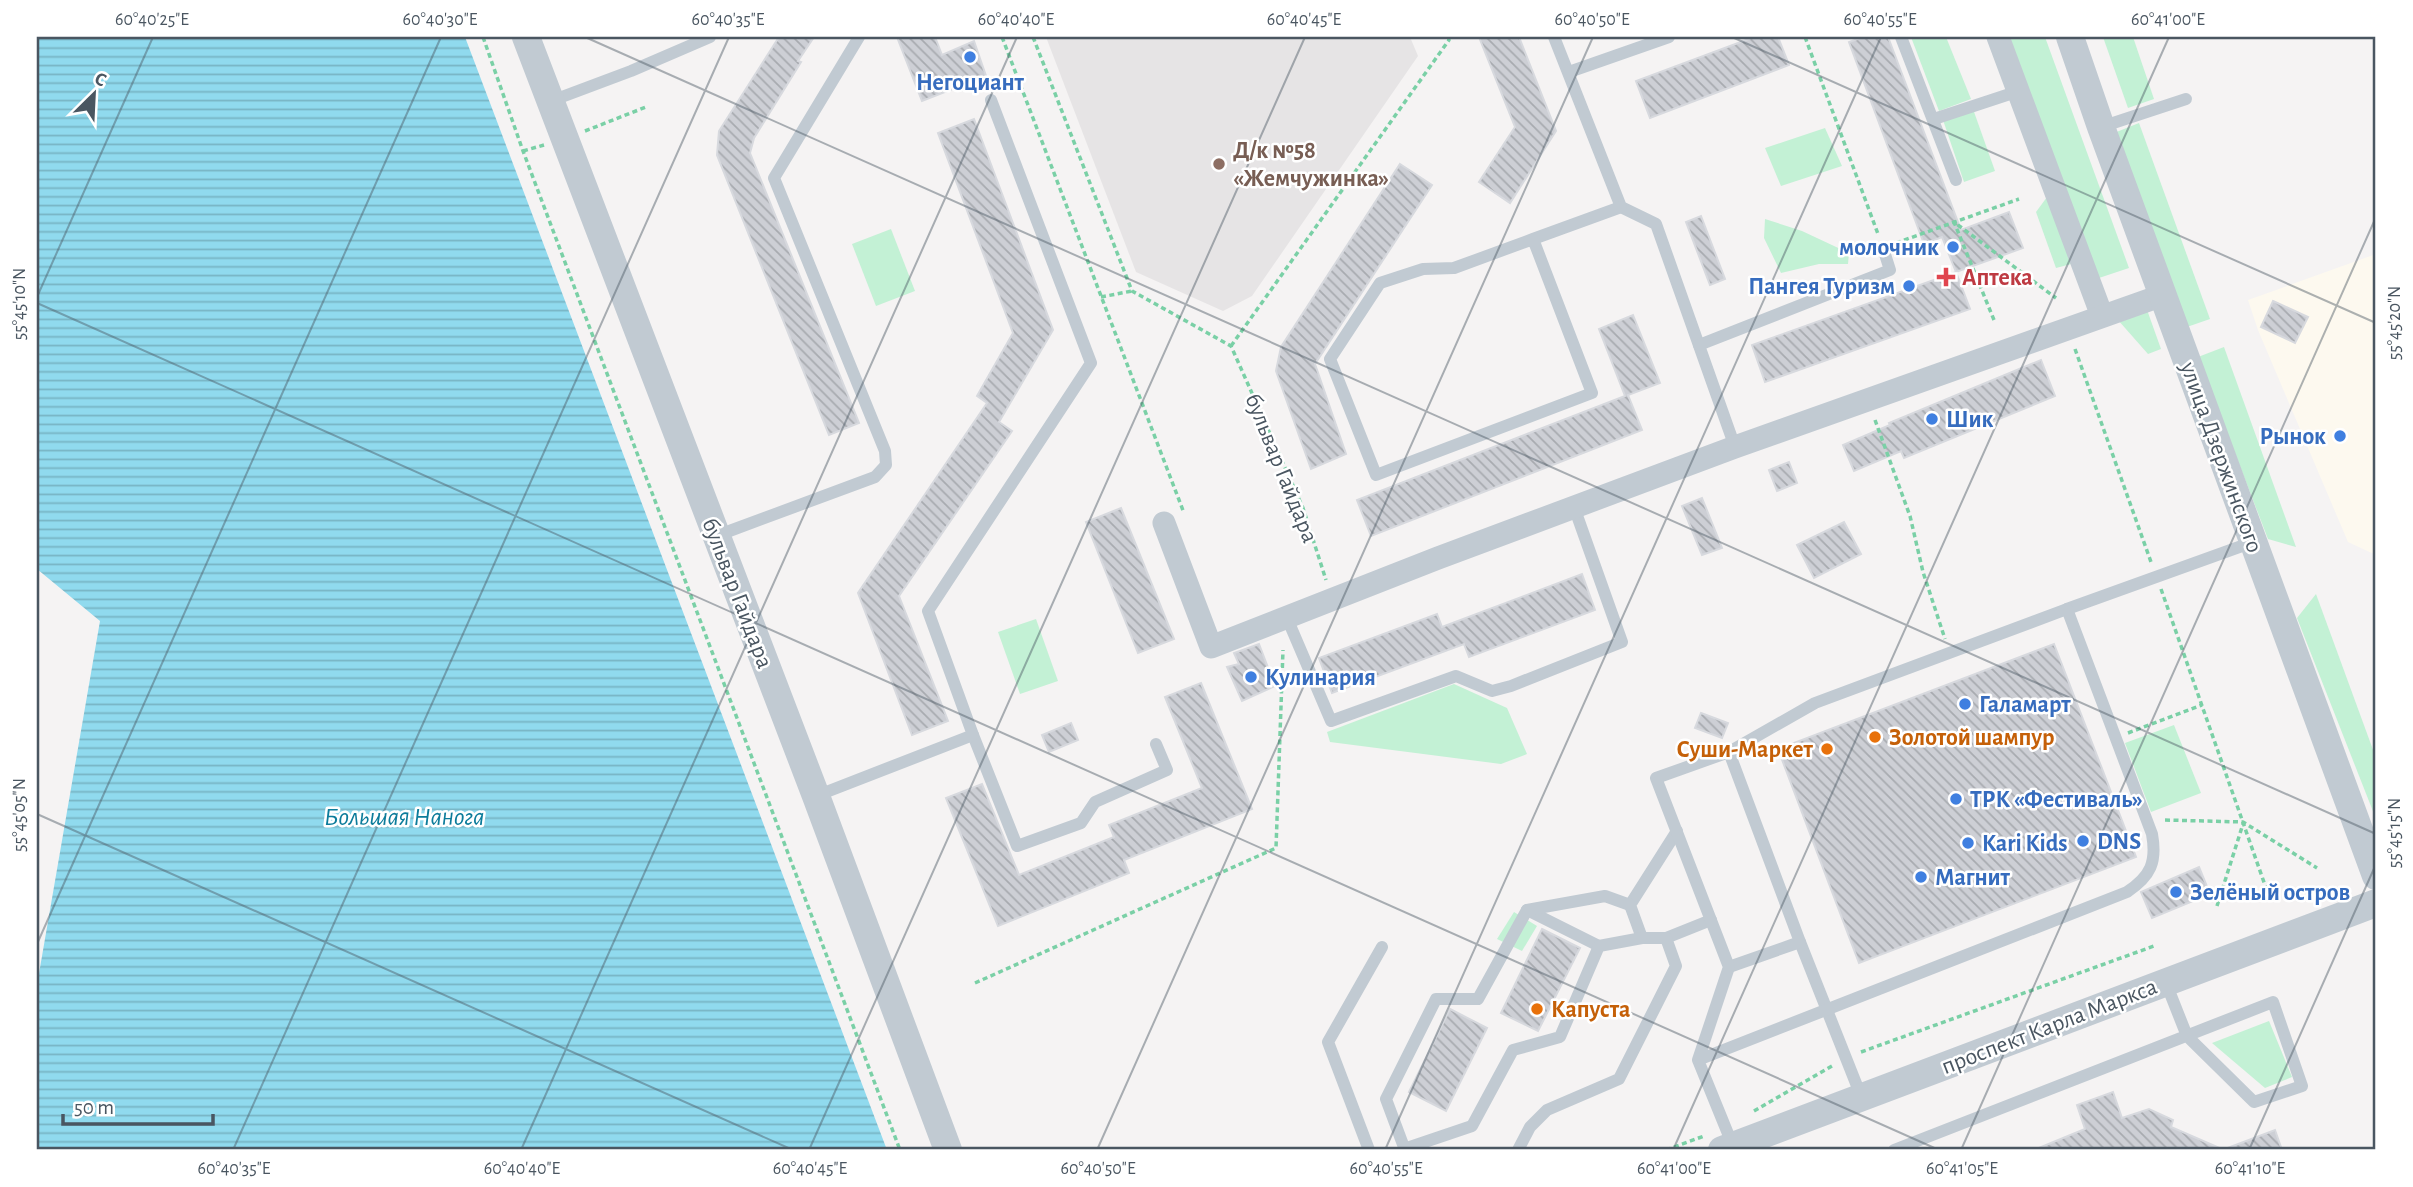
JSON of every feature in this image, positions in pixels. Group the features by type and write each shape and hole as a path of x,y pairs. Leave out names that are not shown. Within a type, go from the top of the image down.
{"street":[{"name":"бульвар Гайдара","path":"526,37 948,1150"},
{"path":"1998,37 2102,316"},
{"name":"улица Дзержинского","path":"2070,37 2376,876"},
{"path":"1175,520 1211,647 1735,447 2163,295"},
{"name":"проспект Карла Маркса","path":"1727,1141 1861,1096 2376,903"}],"lane":[{"path":"550,101 631,71 710,37"},
{"path":"715,536 875,477 886,466 885,452 774,178 859,37"},
{"path":"1554,37 1621,207 1656,224 1735,447"},
{"path":"1569,72 1669,37"},
{"path":"1901,37 1956,180"},
{"path":"1934,119 2019,90"},
{"path":"2101,127 2186,99"},
{"path":"991,100 1091,363 928,611 1017,846 1082,823 1094,802 1167,770 1156,744"},
{"path":"1533,239 1592,393 1376,475 1330,359 1380,283 1423,270 1454,268 1533,239 1621,207"},
{"path":"1699,345 1890,270 1883,248"},
{"path":"1287,618 1331,721 1456,676 1492,691 1523,681 1622,642 1574,507"},
{"path":"1727,1141 1698,1060 1729,967 1656,778 1729,752 1815,703 2067,608 2253,542"},
{"path":"1698,1060 2127,892 2141,883 2152,866 2155,851 2147,819 2067,608"},
{"path":"816,796 973,735"},
{"path":"1729,752 1861,1096"},
{"path":"1630,905 1677,831"},
{"path":"1527,910 1605,896 1630,905"},
{"path":"1630,905 1642,939"},
{"path":"1527,910 1599,946 1666,938 1711,920"},
{"path":"1527,910 1478,999 1436,999 1386,1098 1405,1150 1472,1126 1513,1050 1560,1037 1599,946"},
{"path":"1518,1150 1530,1127 1547,1110 1619,1079 1676,966 1666,938"},
{"path":"1729,967 1800,942"},
{"path":"1369,1150 1328,1042 1382,947"},
{"path":"1894,1150 2187,1036 2273,1002 2302,1086 2254,1102 2187,1036 2166,982"}],"path":[{"path":"483,37 523,152 900,1150"},
{"path":"1002,37 1101,297 1175,520"},
{"path":"1033,37 1132,291 1231,346 1450,40 1448,37"},
{"path":"1805,37 1883,248 2019,199"},
{"path":"1954,222 2056,298"},
{"path":"1954,222 1994,320"},
{"path":"1101,297 1132,291"},
{"path":"2074,345 2266,888"},
{"name":"бульвар Гайдара","path":"1231,346 1303,508 1334,599"},
{"path":"1868,400 1910,516 1923,572 1950,652"},
{"path":"975,983 1276,848 1282,671 1287,618"},
{"path":"2115,737 2202,705"},
{"path":"2147,819 2244,822 2317,868"},
{"path":"2217,906 2244,822"},
{"path":"1666,1150 1727,1141 1846,1058 2154,946"}],"shaded area":[{"name":"Д/к №58 «Жемчужинка»","path":"1046,37 1410,37 1418,56 1252,296 1223,311 1136,272"},
{"name":"Рынок","path":"2376,254 2376,555 2348,542 2258,330 2248,300"}],"green space":[{"path":"1911,37 1946,37 1971,99 1939,111"},
{"path":"2008,37 2045,37 2129,268 2099,278"},
{"path":"2103,37 2133,37 2154,99 2128,108"},
{"path":"1973,109 1995,171 1964,182 1943,120"},
{"path":"2139,123 2210,319 2184,328 2114,133"},
{"path":"1825,128 1842,166 1781,186 1765,148"},
{"path":"2050,193 2075,263 2056,268 2036,212"},
{"path":"1765,219 1802,231 1849,253 1848,264 1819,264 1781,273 1764,238"},
{"path":"891,229 915,291 876,306 852,244"},
{"path":"2146,307 2161,349 2148,354 2118,320"},
{"path":"2224,347 2296,547 2268,539 2198,357"},
{"path":"2316,594 2376,758 2376,819 2297,618"},
{"path":"1036,619 1058,681 1020,694 998,632"},
{"path":"1454,684 1507,708 1527,754 1501,764 1330,742 1327,732"},
{"path":"2174,725 2201,793 2151,812 2125,743"},
{"path":"1514,912 1537,926 1522,951 1497,939"},
{"path":"2269,1021 2292,1077 2265,1088 2212,1043"}],"water":[{"name":"Большая Нанога","path":"37,37 465,37 887,1150 37,1150 37,985 100,621 37,569"}],"building":[{"path":"779,37 814,37 754,138 750,153 859,423 829,435 717,155 719,131"},
{"path":"897,37 935,37 942,55 974,41 986,76 922,101"},
{"path":"1479,37 1519,37 1556,131 1510,203 1479,182 1515,127"},
{"path":"1754,37 1778,37 1789,65 1650,118 1636,81"},
{"path":"1863,37 1888,37 1961,230 2009,212 2023,248 1956,272 1942,237 1924,244 1849,42"},
{"path":"974,119 1053,330 999,422 1012,431 899,596 948,721 912,735 858,593 987,403 977,396 1013,333 938,133"},
{"path":"1400,164 1432,185 1315,364 1346,454 1311,469 1276,371 1281,347"},
{"path":"1701,216 1725,279 1710,285 1686,222"},
{"path":"1956,272 1970,309 1765,382 1752,345"},
{"path":"2273,301 2308,317 2295,343 2261,327"},
{"path":"1633,315 1660,383 1628,395 1642,430 1371,536 1357,500 1625,396 1599,329"},
{"path":"2041,360 2055,396 1904,458 1901,451 1854,471 1843,445"},
{"path":"1789,462 1797,483 1777,491 1769,470"},
{"path":"1702,498 1722,548 1702,555 1682,506"},
{"path":"1121,508 1174,639 1138,653 1086,522"},
{"path":"1844,522 1861,554 1814,578 1797,545"},
{"path":"1582,574 1595,610 1469,657 1464,644 1332,693 1319,658 1437,614 1442,627"},
{"name":"Кулинария","path":"1259,644 1275,686 1242,701 1227,667 1239,664 1234,653"},
{"name":"ТРК «Фестиваль»","path":"2054,644 2136,857 1859,963 1778,749"},
{"path":"1201,683 1252,809 1124,860 1129,873 998,926 946,798 982,784 1019,875 1114,837 1109,825 1202,788 1165,697"},
{"path":"1701,713 1728,723 1722,738 1695,728"},
{"path":"1071,723 1078,740 1049,752 1042,735"},
{"name":"Зелёный остров","path":"2199,867 2210,894 2152,918 2141,892"},
{"path":"1542,929 1580,948 1538,1031 1501,1013"},
{"path":"1450,1009 1487,1028 1446,1111 1409,1092"},
{"path":"2113,1092 2122,1118 2149,1109 2173,1120 2171,1127 2224,1150 2034,1150 2085,1129 2077,1105"},
{"path":"2275,1130 2282,1150 2225,1150 2225,1149"}],"place":[{"name":"Негоциант","path":"970,57"},
{"name":"Д/к №58 «Жемчужинка»","path":"1219,164"},
{"name":"молочник","path":"1953,247"},
{"name":"Аптека","path":"1946,277"},
{"name":"Пангея Туризм","path":"1909,286"},
{"name":"Шик","path":"1932,419"},
{"name":"Рынок","path":"2340,436"},
{"name":"Кулинария","path":"1251,677"},
{"name":"Галамарт","path":"1965,704"},
{"name":"Золотой шампур","path":"1875,737"},
{"name":"Суши-Маркет","path":"1827,749"},
{"name":"ТРК «Фестиваль»","path":"1956,799"},
{"name":"DNS","path":"2083,841"},
{"name":"Kari Kids","path":"1968,843"},
{"name":"Магнит","path":"1921,877"},
{"name":"Зелёный остров","path":"2176,892"},
{"name":"Капуста","path":"1537,1009"}]}
